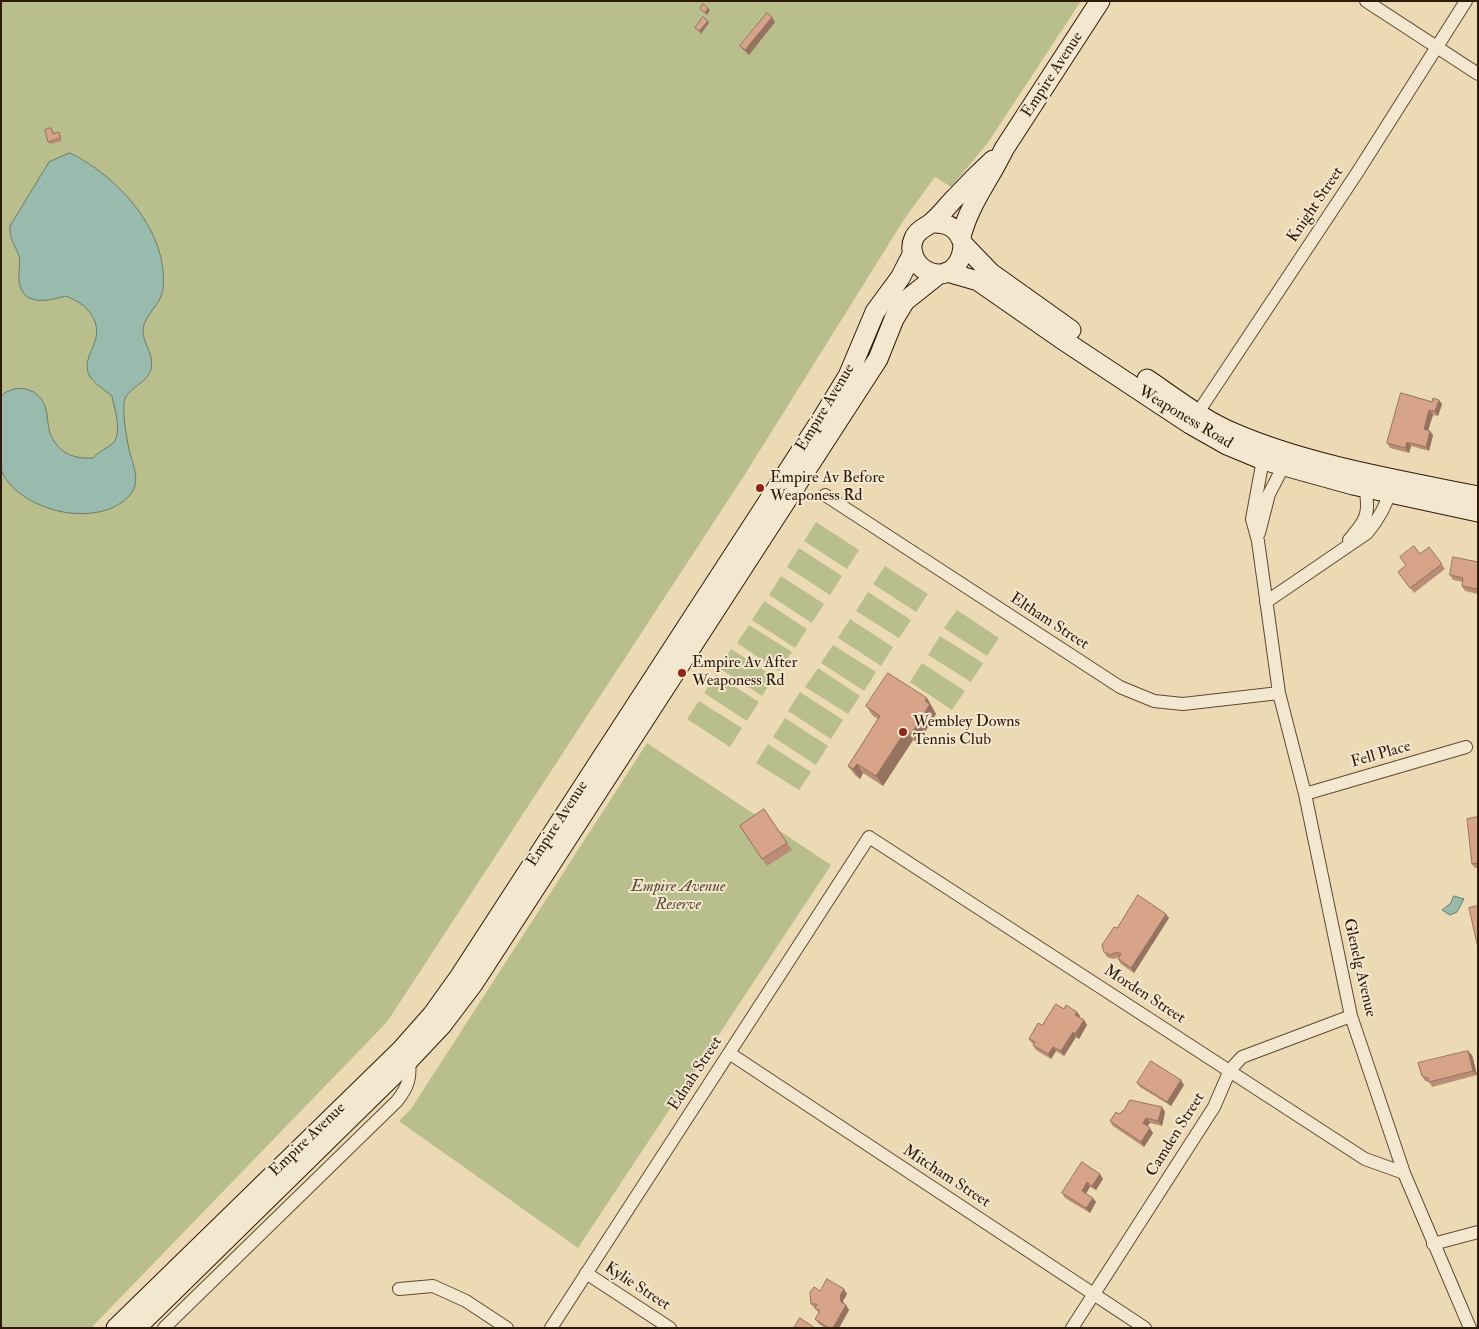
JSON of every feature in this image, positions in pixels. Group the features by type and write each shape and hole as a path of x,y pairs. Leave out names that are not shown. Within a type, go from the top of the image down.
{"main road":[{"name":"Empire Avenue","path":"136,1328 410,1060 442,1025 473,984 878,359 894,319 905,301 960,261 962,240 971,206 993,174 1004,149 1100,1"},
{"name":"Empire Avenue","path":"116,1328 401,1050 432,1015 460,976 823,417 848,376 875,312 900,278 913,254 914,238 1004,149"},
{"path":"930,223 954,227 962,240"},
{"name":"Weaponess Road","path":"962,240 991,273 1194,418 1227,445 1264,452 1367,481 1392,486 1478,496"},
{"path":"913,254 922,268 943,273"},
{"name":"Weaponess Road","path":"943,273 978,281 1194,418"},
{"name":"Weaponess Road","path":"1392,486 1478,512"}],"street":[{"path":"1366,1 1478,74"},
{"name":"Knight Street","path":"1194,418 1357,173 1466,1"},
{"name":"Glenelg Avenue","path":"1264,452 1252,519 1258,541 1279,693 1305,794 1351,1016 1404,1173 1470,1328"},
{"name":"Glenelg Avenue","path":"1258,541 1261,519 1284,458"},
{"path":"1343,547 1366,516 1368,503 1367,481"},
{"path":"1266,602 1371,528 1392,486"},
{"name":"Eltham Street","path":"825,495 1120,687 1154,701 1183,704 1279,693"},
{"name":"Fell Place","path":"1305,794 1466,747"},
{"name":"Ednah Street","path":"551,1328 869,837"},
{"name":"Morden Street","path":"869,837 1365,1159 1404,1173"},
{"name":"Camden Street","path":"1072,1328 1214,1107 1230,1070 1242,1057 1351,1016"},
{"name":"Mitcham Street","path":"729,1053 1145,1328"},
{"path":"164,1328 397,1101 406,1089 410,1077 410,1060"},
{"path":"1433,1244 1478,1232"},
{"name":"Kylie Street","path":"586,1273 670,1328"},
{"path":"400,1289 433,1286 466,1301 507,1328"}],"green space":[{"path":"1,1 1081,1 987,144 951,187 935,177 905,218 742,479 387,1022 91,1328 1,1328"},
{"path":"816,522 859,550 847,569 804,541"},
{"path":"799,548 842,576 830,595 787,567"},
{"path":"885,566 928,594 916,612 873,584"},
{"path":"781,576 824,604 812,623 769,595"},
{"path":"868,592 911,620 899,638 856,611"},
{"path":"764,601 807,629 795,648 752,620"},
{"path":"957,610 999,638 987,656 944,628"},
{"path":"850,619 893,647 881,666 838,638"},
{"path":"749,625 792,652 779,671 737,643"},
{"path":"940,636 983,663 971,682 928,655"},
{"path":"833,645 876,672 864,691 821,663"},
{"path":"731,649 774,677 762,696 719,668"},
{"path":"922,663 965,691 952,710 910,682"},
{"path":"818,668 860,696 848,714 805,687"},
{"path":"716,675 759,702 747,721 704,693"},
{"path":"800,692 843,720 831,739 788,711"},
{"path":"699,701 742,728 730,747 687,719"},
{"path":"785,718 828,746 816,765 773,737"},
{"name":"Empire Avenue Reserve","path":"647,743 831,865 578,1248 399,1121 411,1109"},
{"path":"768,744 811,772 799,790 756,763"}],"shaded area":[{"path":"70,153 106,176 137,208 149,227 158,247 163,268 162,295 144,324 143,329 144,339 152,364 151,369 145,379 128,394 124,403 126,432 136,478 134,490 116,506 100,512 81,514 62,512 43,506 26,497 12,486 2,472 1,458 1,396 13,389 19,388 32,391 42,400 53,440 67,453 73,456 93,458 116,439 118,427 112,396 93,381 87,370 97,330 93,317 84,306 65,296 50,300 36,300 24,294 19,279 19,256 10,235 10,226 49,162"},
{"path":"1454,896 1464,899 1457,912 1450,915 1442,910 1450,904"}],"building":[{"path":"703,4 708,8 705,13 700,9"},
{"path":"767,13 772,17 745,50 740,46"},
{"path":"703,17 708,21 699,31 695,28"},
{"path":"51,128 53,134 59,132 60,138 48,142 45,130"},
{"path":"1401,393 1432,402 1433,398 1439,400 1435,411 1429,410 1424,429 1430,431 1426,447 1407,442 1405,448 1387,443"},
{"path":"1414,546 1420,554 1429,547 1442,564 1410,588 1398,572 1406,565 1400,557"},
{"path":"1453,557 1478,562 1477,589 1462,586 1463,578 1450,575"},
{"name":"Wembley Downs Tennis Club","path":"888,673 927,698 925,701 930,704 911,734 906,730 876,776 857,764 853,769 848,766 880,716 866,706"},
{"path":"764,809 787,843 762,859 740,826"},
{"path":"1478,817 1478,863 1472,864 1467,819"},
{"path":"1138,895 1166,914 1131,968 1118,959 1121,954 1117,952 1110,955 1104,952 1102,945 1114,927 1117,928"},
{"path":"1478,906 1478,948 1469,908"},
{"path":"1056,1004 1064,1009 1066,1005 1077,1012 1075,1015 1084,1020 1075,1034 1073,1032 1061,1051 1053,1047 1048,1054 1033,1045 1035,1042 1029,1039 1038,1023 1042,1025"},
{"path":"1468,1051 1473,1071 1429,1082 1428,1078 1422,1076 1418,1063"},
{"path":"1151,1061 1181,1080 1167,1102 1137,1083"},
{"path":"1130,1100 1162,1107 1158,1121 1146,1118 1143,1123 1150,1128 1141,1142 1110,1121 1116,1112 1119,1114 1124,1110"},
{"path":"1082,1162 1100,1174 1092,1186 1087,1182 1082,1191 1093,1198 1086,1208 1062,1193"},
{"path":"827,1279 844,1289 840,1296 841,1302 846,1305 833,1328 829,1328 815,1319 820,1311 815,1308 817,1304 811,1304 810,1292 814,1287 820,1291"},
{"path":"800,1318 815,1328 794,1328"}],"place":[{"name":"Empire Av Before Weaponess Rd","path":"760,488"},
{"name":"Empire Av After Weaponess Rd","path":"682,673"},
{"name":"Wembley Downs Tennis Club","path":"903,732"}]}
